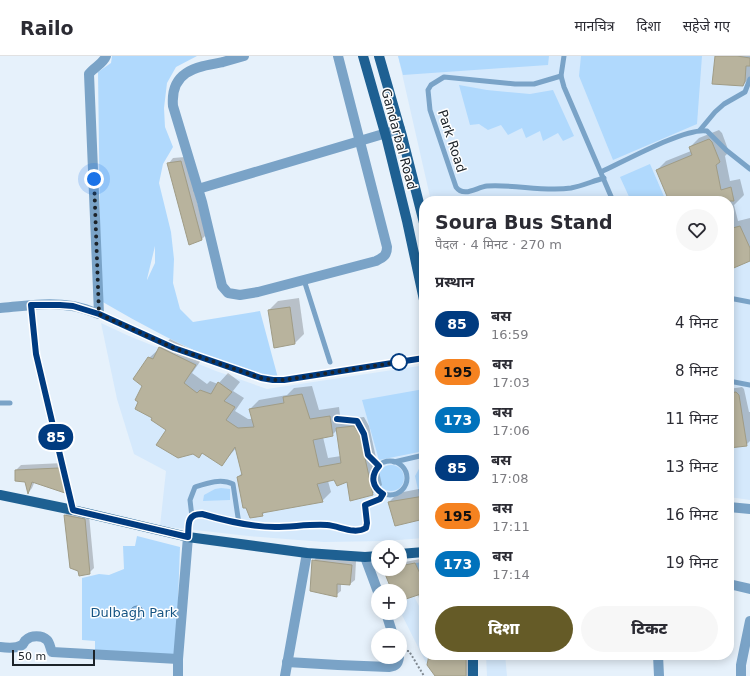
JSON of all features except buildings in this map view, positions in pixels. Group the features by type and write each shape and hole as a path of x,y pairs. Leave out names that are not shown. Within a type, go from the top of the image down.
{"main road":[{"name":"Gandarbal Road","path":"363,56 386,134 419,277"},
{"name":"Gandarbal Road","path":"379,56 419,203"},
{"path":"0,495 73,510 188,537 307,553 365,558 371,557"},
{"path":"407,553 419,552"},
{"path":"473,660 473,676"}],"street":[{"path":"0,308 31,305 60,305 73,306 99,314 89,74 104,61 106,56"},
{"path":"244,56 199,66 190,70 180,79 176,86 173,98 173,106 198,189 222,286 228,293 240,295 304,280 376,260 386,255 387,247 338,56"},
{"path":"198,189 400,129"},
{"path":"734,507 750,509"},
{"path":"178,676 178,659 188,537"},
{"path":"286,676 287,662 307,553"},
{"path":"365,558 375,584"},
{"path":"734,585 750,590"},
{"path":"741,676 741,665 750,620"},
{"path":"0,647 18,647 32,637 38,637 45,638 52,652 178,659"},
{"path":"658,660 659,676"},
{"path":"287,662 338,666 389,667 397,664"}],"lane":[{"path":"564,56 561,76 564,87 602,172 611,196"},
{"name":"Park Road","path":"561,76 534,84 515,84 444,77 431,85 428,90 430,110 456,187 460,191 466,192 487,186 571,188 604,178"},
{"path":"700,130 724,104 745,92 750,79"},
{"path":"602,172 672,139 700,130 707,131 726,150 750,168"},
{"path":"304,280 330,362"},
{"path":"734,299 750,302"},
{"path":"31,305 36,354 73,510"},
{"path":"99,314 174,348 261,378 273,380 284,380 419,359"},
{"path":"734,382 750,385"},
{"path":"0,403 10,403"},
{"path":"337,419 357,421 364,434 368,455 379,466"},
{"path":"394,462 399,464 406,473 406,483 404,488 394,495 383,494 378,491 373,481 373,475 379,466 383,463 419,457"},
{"path":"188,537 189,521 192,516 190,500 195,486 212,482 227,481 233,484 239,524"},
{"path":"192,516 202,514 239,524 275,527 327,525 360,531 366,528 367,523 365,505 380,499 383,494"}],"path":[{"path":"407,652 409,651 424,676"}],"shaded area":[{"path":"398,56 750,56 750,500 734,498 734,196 430,196"},
{"path":"101,323 129,336 216,371 267,389 419,366 419,538 324,542 248,536 160,526 166,471 134,454 117,399"},
{"path":"414,596 419,606 419,649 404,620 407,620 407,598"},
{"path":"137,606 142,608 144,613 142,618 137,620 132,618 130,613 132,608"},
{"path":"424,660 466,660 467,676 435,676"},
{"path":"486,660 505,660 507,676 487,676"}],"green space":[{"path":"112,56 197,56 176,67 167,83 164,108 165,127 173,147 163,164 159,183 171,232 174,259 173,283 180,309 193,322 260,311 278,378 248,371 197,352 148,328 101,301 98,72 111,63","holes":["155,246 155,263 147,280"]},
{"path":"398,56 549,56 548,65 403,75"},
{"path":"581,56 702,56 697,124 613,160 579,76"},
{"path":"459,85 487,90 530,94 553,90 574,136 563,141 558,133 543,141 540,131 526,138 522,128 508,135 501,125 488,130 479,124 470,125"},
{"path":"650,164 664,196 629,196 620,177"},
{"path":"419,390 419,452 379,460 362,400"},
{"path":"391,465 400,469 404,478 400,487 391,491 382,487 378,478 382,469"},
{"path":"419,469 419,494 415,476"},
{"path":"215,489 230,489 230,500 203,501 204,495"},
{"name":"Dulbagh Park","path":"137,536 180,547 176,656 95,652 95,641 82,640 82,578 99,574 109,575 124,569 123,546 135,546"},
{"path":"415,563 419,563 419,571"}],"bus line":[{"name":"85","path":"337,419 357,421 364,434 368,455 379,466 375,470 373,481 378,491 383,494 380,499 365,505 367,523 366,528 360,531 327,525 275,527 242,524 202,514 196,514 192,516 189,521 188,537 73,510 36,354 31,305 73,306 99,314 174,348 261,378 273,380 284,380 419,359"}],"route":[{"path":"94,179 99,314 174,348 261,378 273,380 284,380 399,362"}]}
